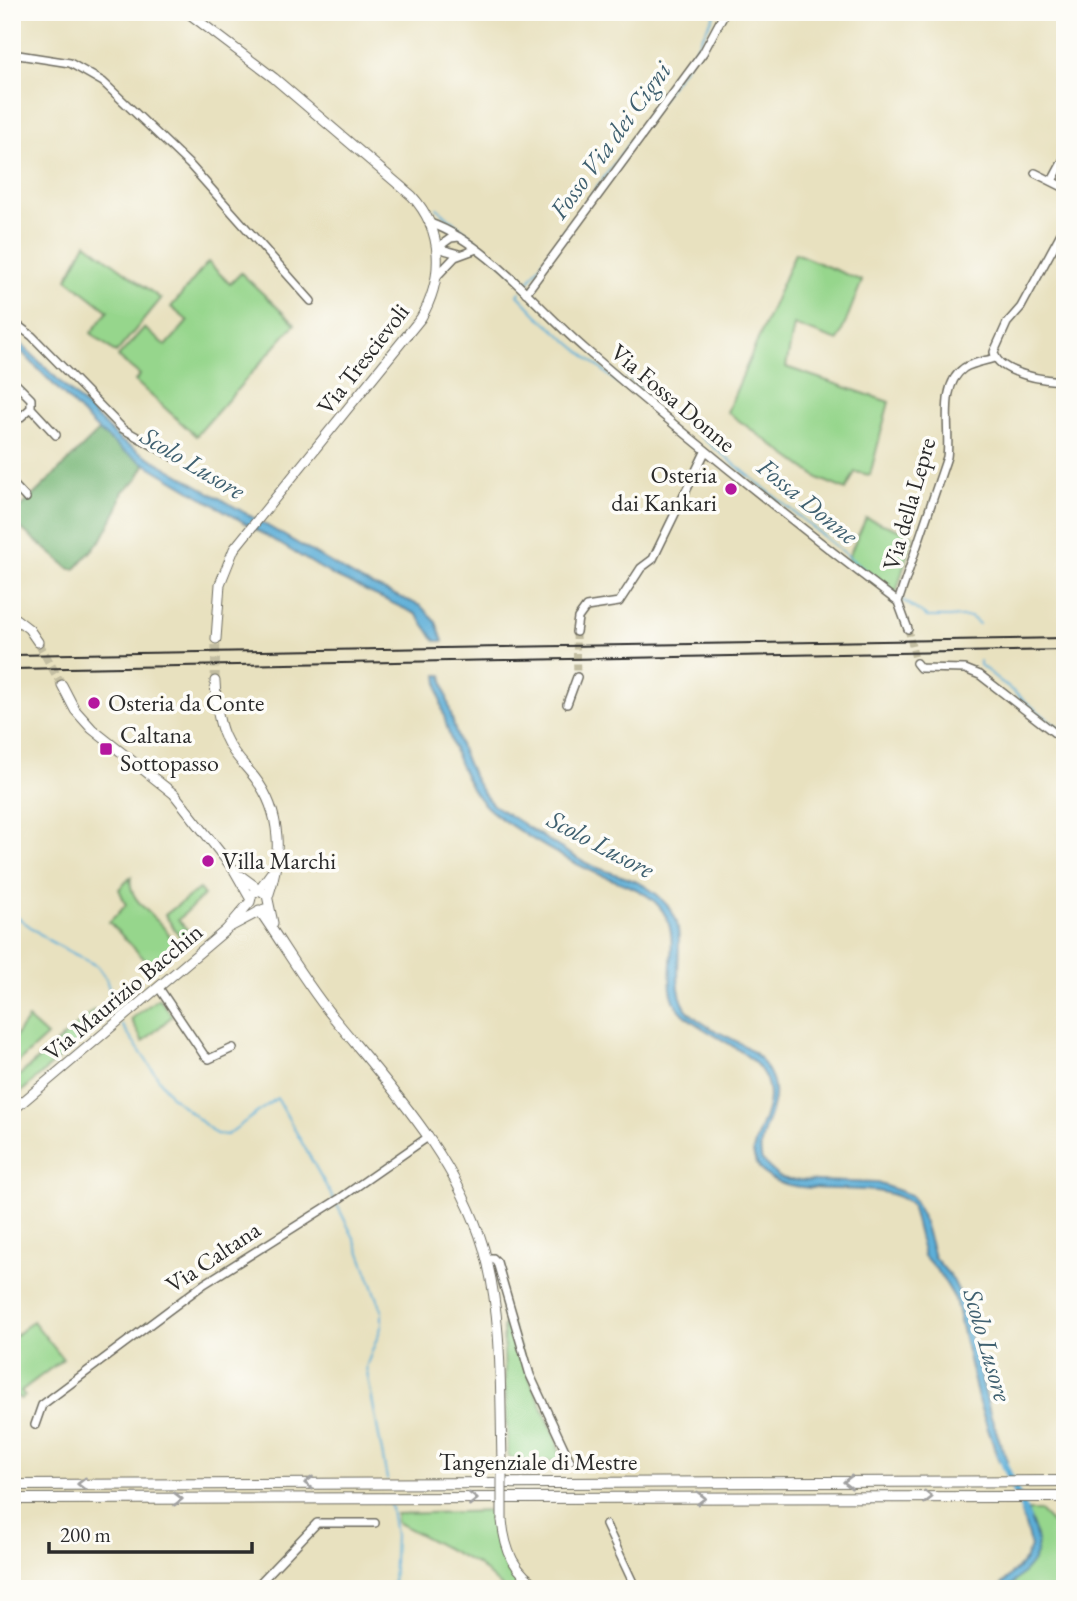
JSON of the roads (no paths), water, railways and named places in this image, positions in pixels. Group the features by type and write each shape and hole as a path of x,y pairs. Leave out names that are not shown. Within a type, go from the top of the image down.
{"highway":[{"name":"Tangenziale di Mestre","path":"12,1485 1065,1481"},
{"name":"Tangenziale di Mestre","path":"12,1499 1065,1497"}],"main road":[{"name":"Via Trescievoli","path":"187,12 274,78 402,187 418,204 430,223 437,248 437,276 428,306 407,339 244,536 229,558 220,584 216,639"},
{"path":"12,616 29,629 38,642"},
{"path":"215,681 217,709 224,736 231,750 261,787 275,819 278,840 274,868 263,906"},
{"path":"62,685 81,719 174,794 234,870 250,900 263,906"},
{"path":"258,891 274,868"},
{"path":"234,870 258,891 276,932 329,1012 378,1068 428,1136 464,1199 486,1258 499,1357 502,1520 511,1559 520,1573 542,1589"},
{"name":"Via Maurizio Bacchin","path":"226,930 258,891"},
{"name":"Via Maurizio Bacchin","path":"12,1111 226,930 263,906"}],"street":[{"path":"526,293 704,53 725,12"},
{"path":"12,54 70,63 103,82 190,165 312,301"},
{"path":"1052,181 1065,157"},
{"path":"1035,173 1065,188"},
{"name":"Via Fossa Donne","path":"430,223 459,237 496,264 549,318 705,452 899,601"},
{"path":"1065,226 1021,307 1002,333 994,352 995,358 1037,379 1065,380"},
{"path":"437,248 451,238 459,237"},
{"path":"437,248 460,254"},
{"path":"437,276 460,254 474,250"},
{"path":"12,321 32,337 123,429 173,457"},
{"name":"Via della Lepre","path":"899,601 947,457 950,387 965,367 995,358"},
{"path":"12,380 31,399 31,408 56,435"},
{"path":"12,425 31,408"},
{"path":"576,632 578,618 586,607 619,602 641,568 653,558 705,452"},
{"path":"12,483 26,498"},
{"path":"899,601 908,629"},
{"path":"916,663 920,668 973,671 1065,741"},
{"path":"567,704 577,677"},
{"path":"159,988 204,1055 209,1059 233,1048"},
{"name":"Via Caltana","path":"37,1419 46,1402 204,1284 339,1199 428,1136"},
{"path":"486,1258 493,1258 499,1267 530,1375 570,1461"},
{"path":"254,1589 317,1523 375,1523"},
{"path":"606,1525 636,1589"}],"water":[{"path":"12,335 121,441 364,582 421,606 436,622 443,641 436,641 416,614 334,576 122,450 99,431 12,342"},
{"path":"437,675 442,675 454,727 466,761 493,805 584,862 641,884 656,894 671,910 678,931 678,981 683,1004 701,1022 759,1057 773,1083 773,1103 761,1142 762,1161 779,1177 789,1180 877,1183 911,1195 922,1215 934,1257 952,1278 960,1294 991,1417 1007,1461 999,1461 979,1403 955,1299 941,1275 924,1256 911,1204 894,1195 872,1191 797,1187 777,1181 761,1170 753,1152 768,1103 766,1080 759,1067 747,1056 691,1020 673,999 670,973 671,931 667,918 658,905 643,893 563,857 517,830 484,804 466,778 446,725"},
{"path":"1021,1511 1027,1511 1033,1526 1036,1554 1008,1589 998,1589 1025,1560 1031,1547"}],"waterway":[{"name":"Fosso Via dei Cigni","path":"526,285 688,62 716,12"},
{"path":"437,208 527,284"},
{"name":"Fosso Via dei Cigni","path":"520,292 518,295 538,316 619,384"},
{"name":"Fossa Donne","path":"626,376 897,596"},
{"name":"Fossa Donne","path":"901,599 927,617 971,617 979,624"},
{"name":"Fossa Donne","path":"980,661 980,665 1065,733"},
{"path":"12,913 48,940 97,966 106,979 118,1017"},
{"path":"122,1025 170,1095 216,1134 227,1135 277,1098 334,1200"},
{"path":"337,1205 355,1240 382,1310 382,1325 366,1367 387,1479"},
{"name":"Scolo Lusore","path":"1000,1454 1027,1518"},
{"path":"390,1502 395,1535 393,1589"}],"tunnel":[{"path":"908,629 916,663"},
{"path":"576,632 577,677"},
{"path":"215,681 216,639"},
{"path":"38,642 62,685"}],"railway":[{"path":"12,655 1065,638"},
{"path":"12,669 1065,650"}],"place":[{"name":"Osteria dai Kankari","path":"731,489"},
{"name":"Osteria da Conte","path":"94,703"},
{"name":"Caltana Sottopasso","path":"106,749"},
{"name":"Villa Marchi","path":"208,861"}]}
